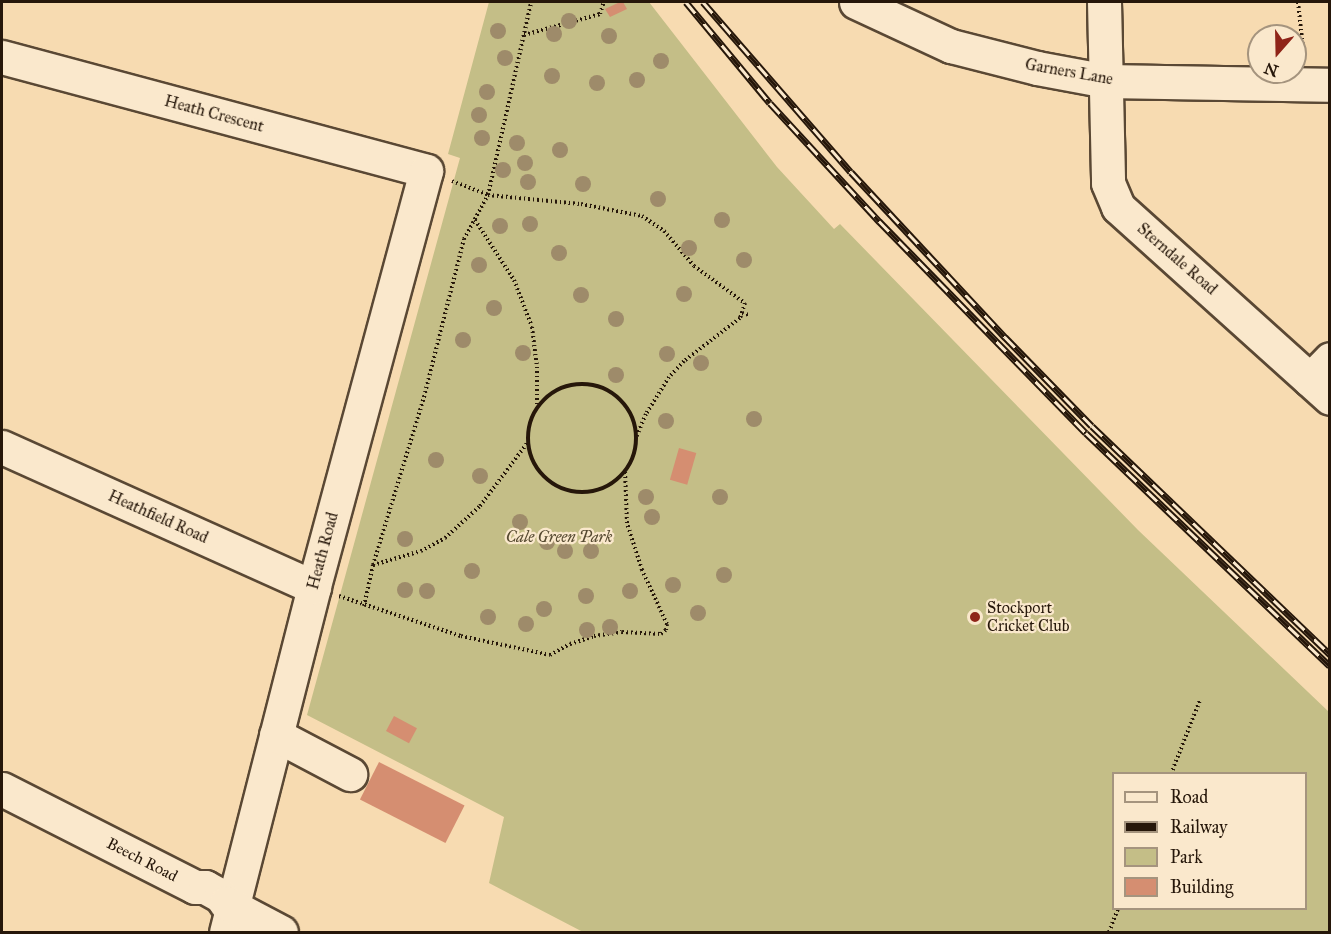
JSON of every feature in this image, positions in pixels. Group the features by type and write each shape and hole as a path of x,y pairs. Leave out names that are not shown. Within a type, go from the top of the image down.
{"street":[{"name":"Garners Lane","path":"856,2 951,46 1037,68 1107,81 1318,85"},
{"name":"Sterndale Road","path":"1104,2 1108,183 1118,207 1323,379"},
{"name":"Heath Crescent","path":"2,57 426,171"},
{"name":"Heath Road","path":"229,914 426,171"},
{"name":"Heathfield Road","path":"2,447 314,587"},
{"path":"276,735 350,774"},
{"name":"Beech Road","path":"2,789 195,887 205,887 221,896 229,914 280,933"}],"path":[{"path":"364,606 424,397 464,239 488,195 531,2"},
{"path":"524,35 600,14 604,2"},
{"path":"1298,2 1318,85"},
{"path":"426,171 488,195 581,204 642,216 664,231 694,266 745,303 740,318 684,361 669,377 646,414 636,437"},
{"path":"475,219 514,280 532,327 537,367 537,407"},
{"path":"742,313 749,315"},
{"path":"580,384 597,386 613,393 625,405 633,420 636,437 634,454 625,470 612,483 594,490 576,491 558,486 538,467 533,460 528,441 530,423 537,407 549,395 564,387 580,384"},
{"path":"374,565 421,551 445,538 480,506 528,441"},
{"path":"314,587 364,606 461,636 550,655 570,644 594,636 622,632 661,634 666,630 666,624 642,570 627,523 625,470"},
{"path":"1172,772 1200,700"},
{"path":"1109,933 1118,910"}],"green space":[{"name":"Cale Green Park","path":"489,2 649,2 777,167 834,229 840,224 1138,530 1329,712 1329,932 583,932 489,883 504,817 307,715 460,158 448,154"}],"building":[{"path":"623,2 627,9 610,17 605,9"},
{"path":"679,448 696,453 687,485 670,480"},
{"path":"394,716 417,728 409,743 386,731"},
{"path":"379,762 465,806 445,843 360,799"}],"railway":[{"path":"686,2 770,103 879,221 1086,433 1330,666"},
{"path":"703,2 851,172 1005,337 1092,426 1330,654"}],"place":[{"name":"Stockport Cricket Club","path":"975,617"}]}
